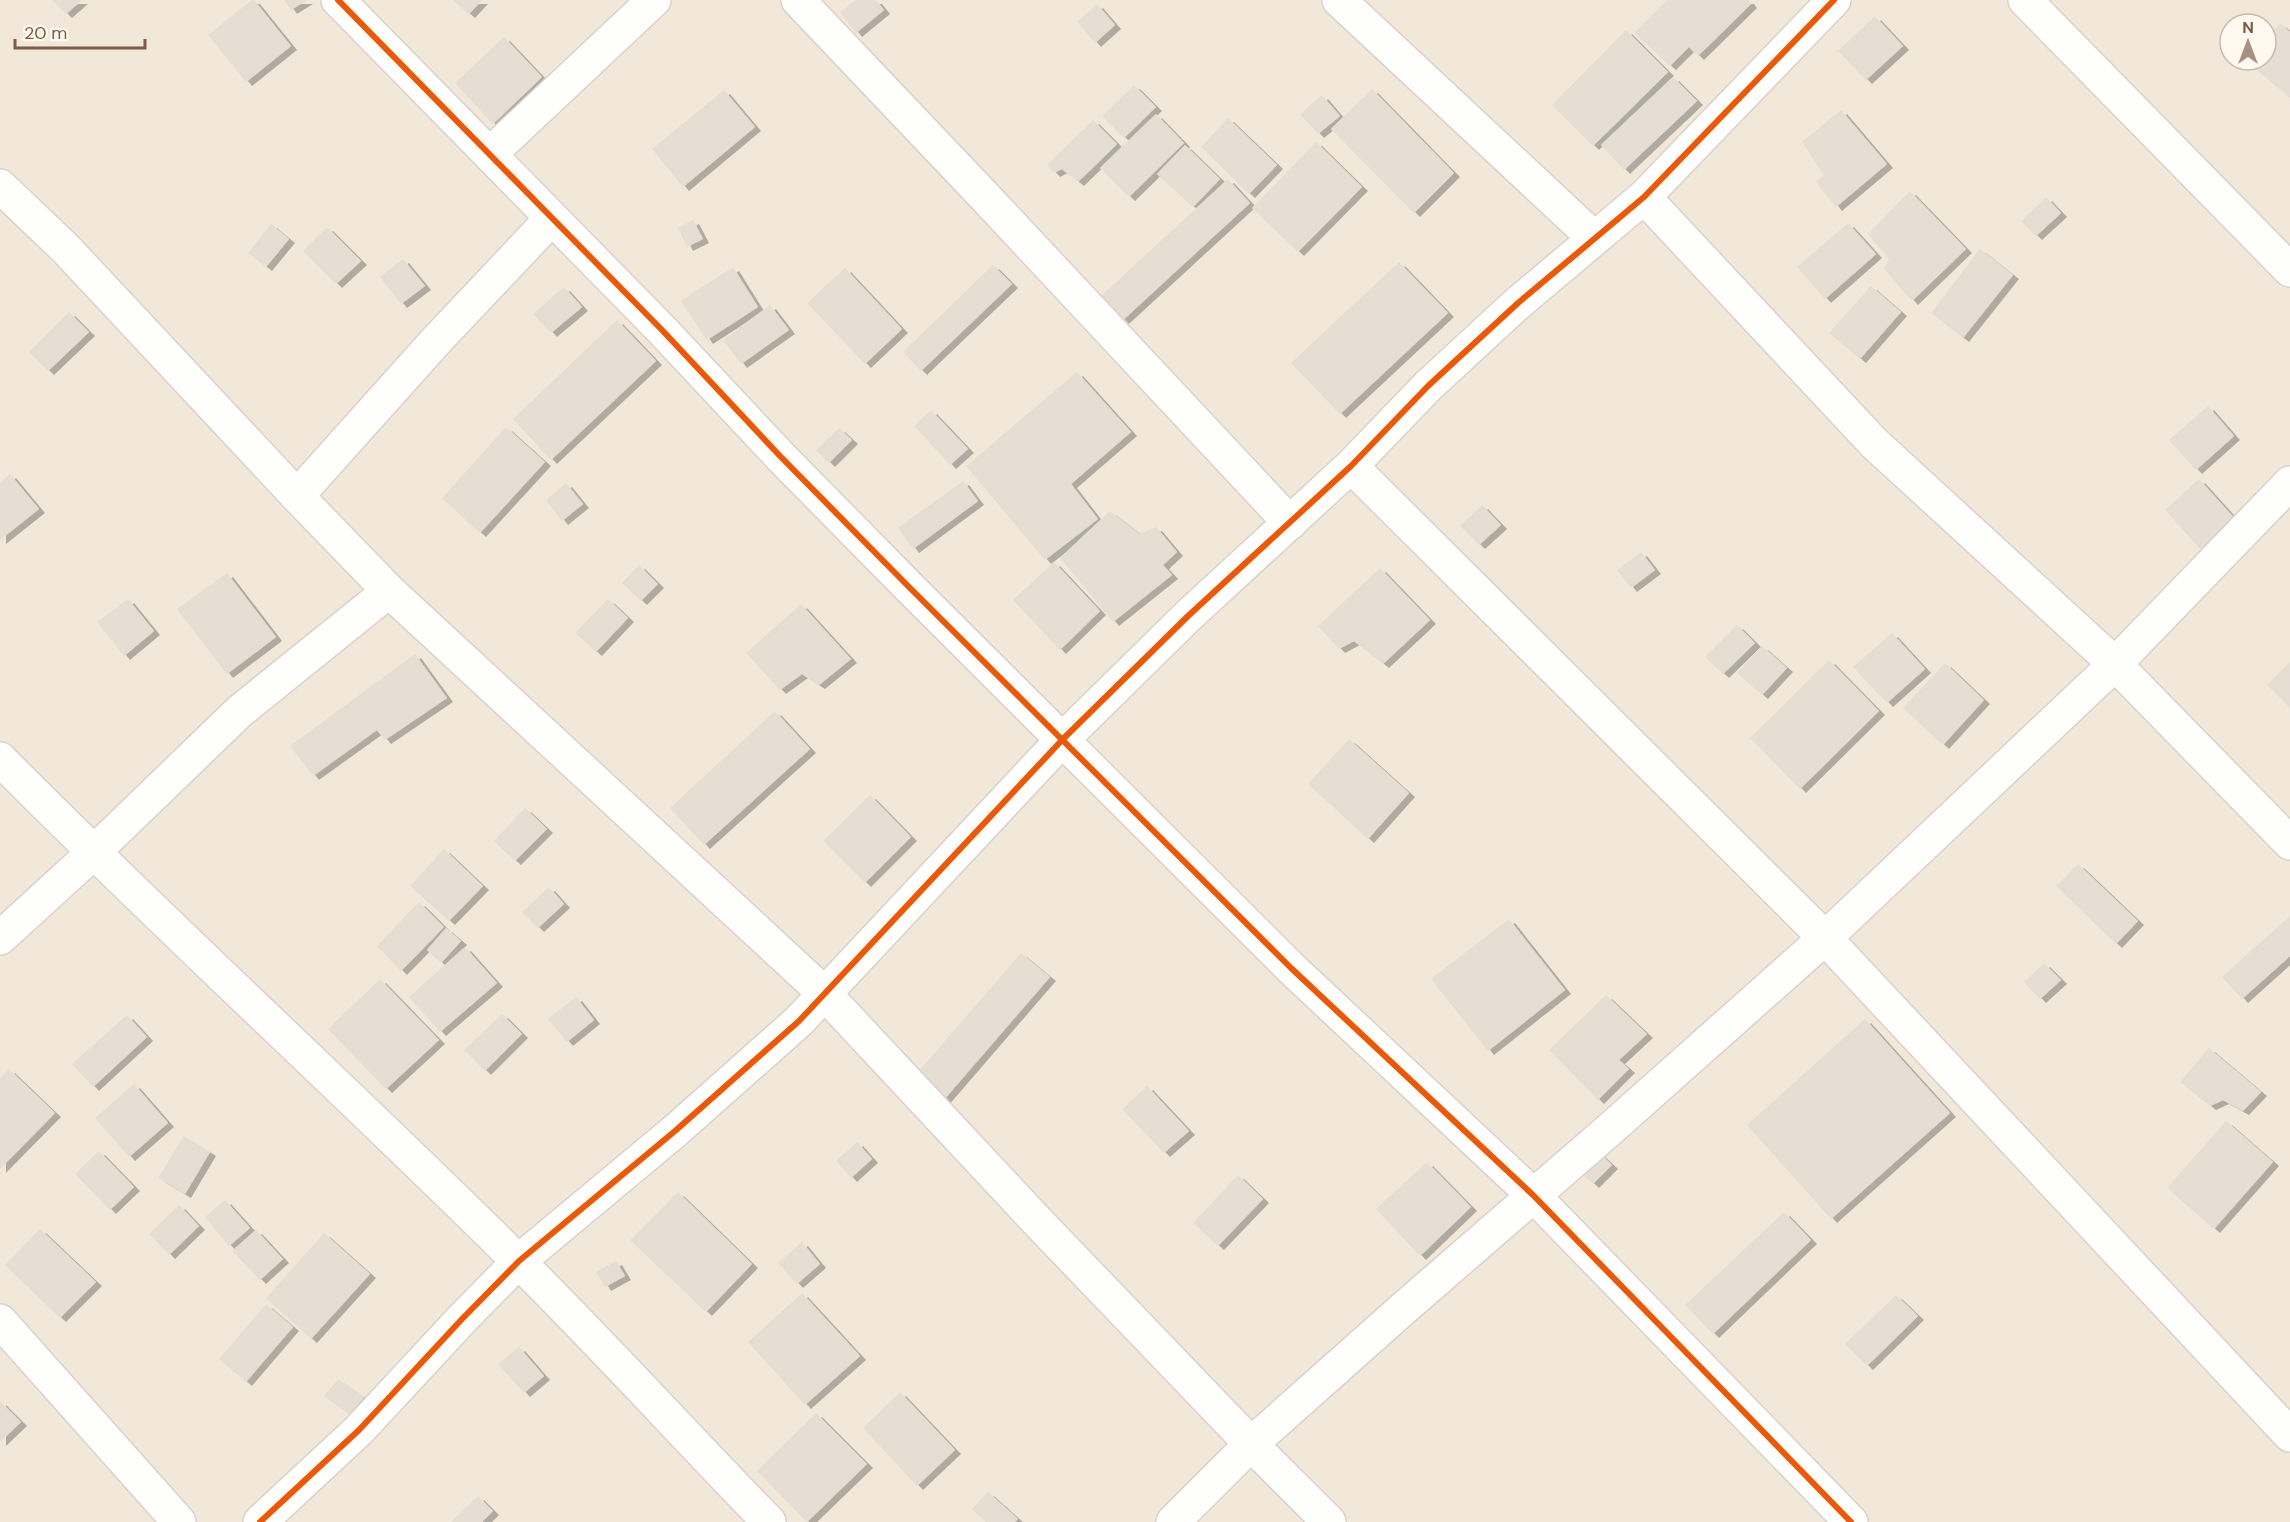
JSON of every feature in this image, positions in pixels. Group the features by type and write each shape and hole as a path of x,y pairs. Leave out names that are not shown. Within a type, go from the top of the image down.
{"street":[{"path":"338,0 662,330 780,456 1291,968 1533,1195 1851,1522"},
{"path":"490,154 654,0"},
{"path":"798,0 1290,523"},
{"path":"1339,0 1594,238"},
{"path":"260,1522 359,1430 462,1318 519,1262 675,1131 799,1022 1063,739 1188,616 1351,466 1436,378 1518,303 1644,197 1834,0"},
{"path":"2025,0 2290,270"},
{"path":"0,186 66,249 389,591 824,993 1037,1221 1329,1522"},
{"path":"1644,197 1874,443 2115,664 2290,843"},
{"path":"297,496 443,334 552,218"},
{"path":"1351,466 1825,938 2290,1435"},
{"path":"1173,1522 1251,1444 1825,938 2115,664 2290,483"},
{"path":"0,938 93,853 240,711 389,591"},
{"path":"0,759 93,853 342,1088 519,1262 769,1522"},
{"path":"0,1321 179,1522"}],"shaded area":[{"path":"0,0 2290,0 2290,1522 0,1522"}],"building":[{"path":"52,0 82,0 66,14"},
{"path":"252,0 291,46 246,82 208,35"},
{"path":"284,0 307,0 291,10"},
{"path":"453,0 482,0 469,14"},
{"path":"856,0 876,0 884,10 856,33 840,12"},
{"path":"1667,0 1748,0 1751,4 1698,56 1689,47 1670,66 1634,33"},
{"path":"1097,4 1115,25 1095,43 1077,22"},
{"path":"1875,16 1903,46 1866,80 1838,51"},
{"path":"2280,23 2290,32 2290,98 2259,72 2278,72 2278,25"},
{"path":"1626,30 1668,72 1593,146 1552,105"},
{"path":"504,37 542,77 493,124 455,83"},
{"path":"1673,77 1697,101 1624,170 1601,145"},
{"path":"1134,85 1156,107 1124,138 1102,116"},
{"path":"1372,89 1454,173 1414,213 1331,129"},
{"path":"724,90 755,127 683,187 652,149"},
{"path":"1322,95 1340,116 1318,134 1300,114"},
{"path":"1841,110 1887,164 1836,207 1816,182 1824,175 1802,142"},
{"path":"1156,114 1184,143 1129,197 1100,168"},
{"path":"1228,118 1277,165 1249,194 1201,147"},
{"path":"1093,120 1117,144 1078,182 1062,169 1054,173 1047,165"},
{"path":"1316,142 1362,187 1298,252 1252,208"},
{"path":"1185,145 1220,179 1193,207 1157,174"},
{"path":"1228,179 1250,203 1123,320 1101,296"},
{"path":"1910,191 1966,249 1912,301 1884,269 1889,259 1868,234"},
{"path":"2046,197 2061,213 2036,236 2021,221"},
{"path":"693,220 703,239 687,247 678,228"},
{"path":"1848,223 1876,254 1825,299 1797,267"},
{"path":"271,224 289,239 266,267 248,253"},
{"path":"327,227 361,261 336,284 303,251"},
{"path":"1980,249 2013,275 1963,338 1931,313"},
{"path":"403,259 425,286 401,304 380,277"},
{"path":"1399,262 1448,313 1340,414 1291,363"},
{"path":"993,265 1012,284 921,371 903,352"},
{"path":"733,267 758,307 707,340 681,301"},
{"path":"845,268 902,329 865,364 807,303"},
{"path":"1871,286 1901,312 1860,359 1829,333"},
{"path":"564,287 582,307 551,333 533,314"},
{"path":"770,305 789,330 741,364 723,340"},
{"path":"69,312 89,332 48,371 29,352"},
{"path":"617,320 656,361 551,460 513,419"},
{"path":"1077,372 1131,432 1071,484 1098,519 1045,560 966,466"},
{"path":"2208,406 2234,436 2196,470 2169,440"},
{"path":"931,410 968,449 950,465 914,426"},
{"path":"506,427 545,462 480,533 442,498"},
{"path":"839,428 852,440 829,463 816,450"},
{"path":"10,474 39,509 0,540 0,483"},
{"path":"2199,479 2246,531 2212,562 2165,510"},
{"path":"963,481 978,501 913,549 898,528"},
{"path":"566,483 583,504 562,521 546,500"},
{"path":"1482,505 1501,525 1479,545 1460,526"},
{"path":"1110,511 1140,534 1156,527 1177,552 1163,565 1172,575 1113,622 1060,558"},
{"path":"1641,552 1655,570 1631,588 1617,570"},
{"path":"1054,562 1100,611 1060,650 1013,600"},
{"path":"639,565 658,584 641,601 622,583"},
{"path":"1380,568 1430,620 1383,664 1354,641 1339,649 1318,626"},
{"path":"227,573 276,637 227,674 177,609"},
{"path":"128,599 154,631 124,656 97,622"},
{"path":"608,599 628,618 596,652 575,633"},
{"path":"801,604 851,659 819,685 802,674 780,690 746,653"},
{"path":"1737,625 1755,643 1723,674 1705,657"},
{"path":"1892,633 1925,669 1887,703 1853,667"},
{"path":"1762,646 1787,668 1762,695 1737,673"},
{"path":"415,654 447,698 385,740 377,730 313,776 290,746"},
{"path":"1829,660 1879,711 1800,789 1750,738"},
{"path":"2290,662 2290,708 2267,685"},
{"path":"1945,663 1984,700 1943,745 1903,708"},
{"path":"775,711 810,749 704,845 670,808"},
{"path":"1349,739 1409,793 1368,839 1308,784"},
{"path":"870,795 911,837 865,883 823,841"},
{"path":"525,808 547,829 515,861 494,841"},
{"path":"444,849 483,886 449,921 410,886"},
{"path":"2078,864 2138,921 2116,944 2056,886"},
{"path":"549,887 564,904 538,928 522,912"},
{"path":"419,902 444,927 401,971 377,946"},
{"path":"2290,916 2290,956 2242,999 2222,977"},
{"path":"1509,919 1565,990 1488,1051 1431,979"},
{"path":"446,928 461,941 441,963 427,950"},
{"path":"465,947 497,983 440,1032 409,997"},
{"path":"1021,953 1050,977 942,1102 913,1078"},
{"path":"2044,963 2061,980 2040,999 2024,982"},
{"path":"380,979 439,1040 386,1089 328,1029"},
{"path":"1606,995 1647,1034 1619,1060 1629,1069 1598,1100 1549,1050"},
{"path":"576,997 594,1020 567,1042 548,1019"},
{"path":"502,1014 522,1034 485,1071 464,1050"},
{"path":"127,1015 147,1037 93,1087 72,1064"},
{"path":"1865,1019 1950,1113 1831,1219 1747,1125"},
{"path":"2209,1048 2261,1092 2243,1111 2223,1100 2210,1106 2180,1082"},
{"path":"9,1069 55,1113 0,1169 0,1078"},
{"path":"134,1084 168,1123 129,1157 95,1118"},
{"path":"1147,1086 1189,1131 1164,1153 1122,1109"},
{"path":"2226,1121 2273,1162 2214,1229 2167,1188"},
{"path":"184,1136 210,1152 185,1194 158,1178"},
{"path":"857,1142 872,1159 851,1178 836,1161"},
{"path":"1595,1149 1612,1165 1593,1184 1576,1168"},
{"path":"99,1151 134,1187 110,1210 75,1174"},
{"path":"1427,1162 1471,1207 1420,1256 1376,1209"},
{"path":"1238,1175 1263,1199 1218,1246 1193,1223"},
{"path":"678,1192 752,1264 706,1312 630,1240"},
{"path":"225,1200 250,1228 229,1246 205,1217"},
{"path":"179,1205 199,1226 169,1255 149,1234"},
{"path":"1784,1212 1811,1240 1713,1334 1685,1305"},
{"path":"40,1229 96,1282 60,1318 5,1265"},
{"path":"256,1230 283,1259 260,1280 232,1251"},
{"path":"324,1233 370,1274 311,1339 266,1298"},
{"path":"802,1242 820,1264 797,1284 778,1263"},
{"path":"616,1261 625,1276 605,1287 596,1272"},
{"path":"802,1293 860,1356 805,1405 748,1342"},
{"path":"1896,1295 1918,1316 1867,1366 1845,1344"},
{"path":"266,1304 293,1327 246,1382 219,1359"},
{"path":"519,1347 544,1376 524,1393 498,1364"},
{"path":"338,1379 364,1397 350,1415 324,1396"},
{"path":"900,1392 955,1450 917,1486 863,1428"},
{"path":"0,1401 21,1422 0,1442"},
{"path":"816,1413 867,1464 807,1522 757,1471"},
{"path":"988,1492 1018,1519 1015,1522 986,1522 972,1509"},
{"path":"478,1496 493,1511 482,1522 451,1522"}],"cycle path":[{"path":"338,0 662,330 780,456 908,586 1291,968 1533,1195 1851,1522"},
{"path":"260,1522 359,1430 519,1261 675,1131 799,1021 1063,739 1188,616 1351,466 1428,386 1518,303 1644,197 1834,0"}]}
